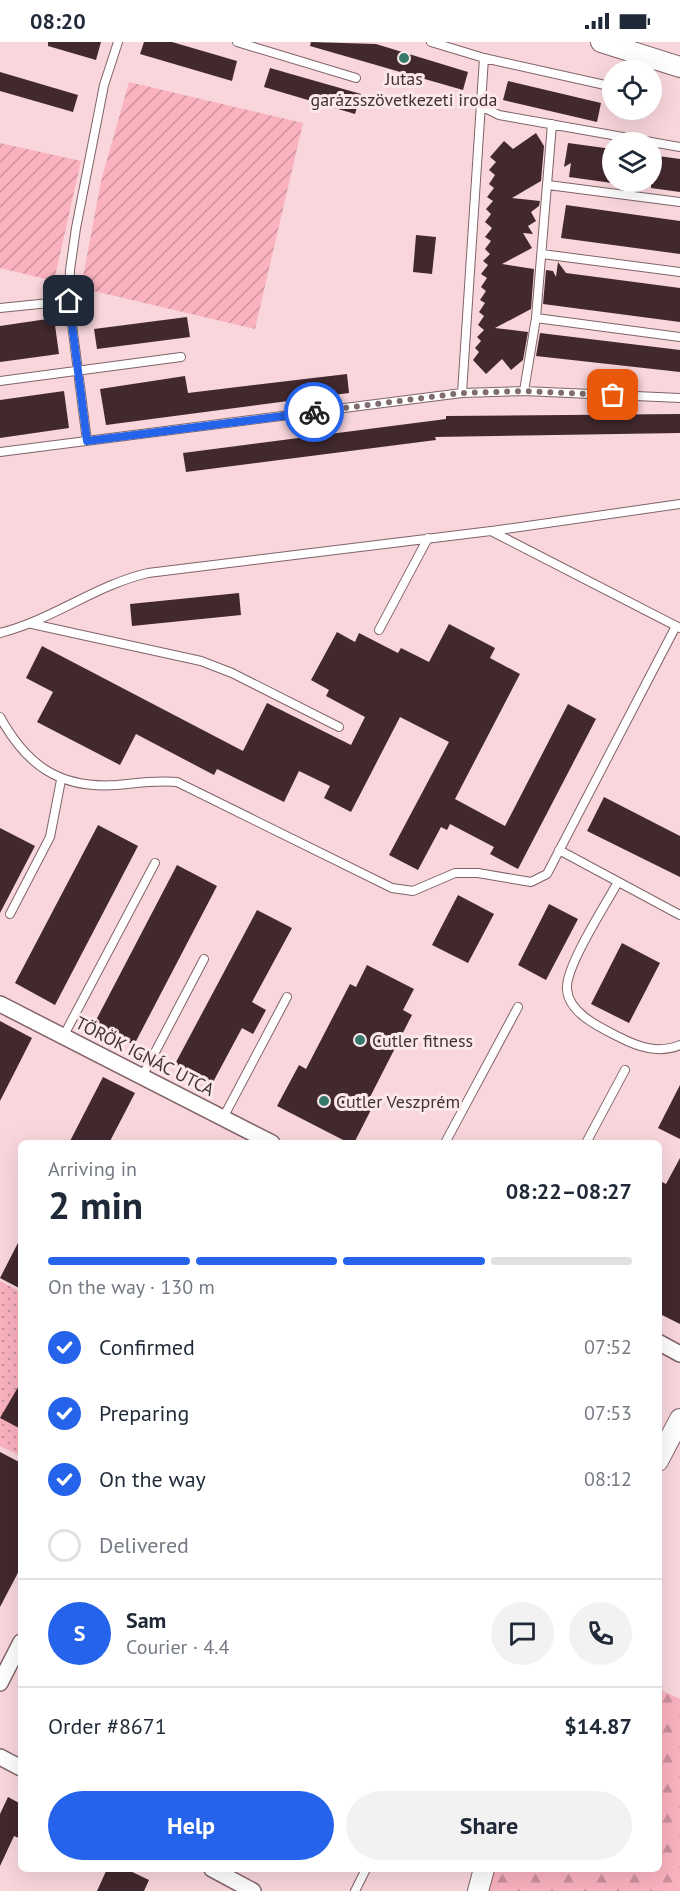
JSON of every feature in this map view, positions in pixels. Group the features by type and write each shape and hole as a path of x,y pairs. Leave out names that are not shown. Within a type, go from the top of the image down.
{"street":[{"path":"601,42 680,67"},
{"name":"TÖRÖK IGNÁC UTCA","path":"0,1004 266,1140"},
{"path":"662,1344 680,1354"},
{"path":"662,1453 680,1419"},
{"path":"0,1683 18,1648"},
{"path":"0,1757 18,1766"},
{"path":"218,1872 253,1891"},
{"path":"478,1891 483,1872"}],"lane":[{"path":"87,441 69,301 76,228 105,85 118,42"},
{"path":"237,42 356,78"},
{"path":"431,42 484,58 602,84"},
{"path":"462,393 484,58"},
{"path":"481,106 499,115 680,147"},
{"path":"524,391 536,318 552,124"},
{"path":"548,185 680,202"},
{"path":"542,254 680,272"},
{"path":"0,308 69,301"},
{"path":"536,318 680,337"},
{"path":"0,381 181,357"},
{"path":"0,452 462,393 524,391 680,398"},
{"path":"0,633 33,624 128,578 148,573 491,531 680,504"},
{"path":"0,717 15,743 37,764 61,780 87,785 116,785 158,780 177,782 392,888 413,891 455,873 478,873 531,882 547,874 678,627 491,531"},
{"path":"379,630 428,538"},
{"path":"33,624 201,662 232,673 339,727"},
{"path":"10,914 50,837 61,780"},
{"path":"559,850 680,915"},
{"path":"63,1037 155,863"},
{"path":"618,882 570,972 567,990 572,1004 591,1023 635,1046 659,1050 680,1044"},
{"path":"142,1077 204,958"},
{"path":"223,1118 287,997"},
{"path":"447,1140 518,1007"},
{"path":"588,1140 625,1070"},
{"path":"355,1891 364,1872"}],"green space":[{"path":"129,82 303,123 255,329 81,288 101,181"},
{"path":"0,143 81,161 54,281 0,268"},
{"path":"0,1281 18,1290 18,1455 0,1446"},
{"path":"662,1690 680,1699 680,1891 475,1891 480,1872 662,1872"}],"building":[{"path":"48,42 101,42 96,60 48,46"},
{"path":"144,42 172,42 237,61 232,81 140,54"},
{"path":"311,42 376,44 468,72 463,90 310,46"},
{"path":"270,68 361,94 355,114 264,87"},
{"path":"0,72 78,95 73,112 0,91"},
{"path":"508,81 601,103 597,122 503,100"},
{"path":"536,133 544,146 541,181 512,198 540,201 539,206 531,212 536,221 528,226 533,234 523,233 532,248 502,264 534,269 531,309 495,328 528,332 523,360 511,370 502,359 486,374 473,360 479,352 475,348 481,341 477,337 484,330 478,325 484,316 479,312 485,303 480,300 486,291 481,287 487,278 481,274 488,265 483,261 490,254 485,249 491,241 485,237 492,228 485,222 491,214 486,209 493,201 487,197 494,188 489,184 495,175 489,170 496,162 490,157 504,141 513,149"},
{"path":"568,143 602,148 602,182 569,177 571,163 564,167"},
{"path":"662,157 680,159 680,192 662,190"},
{"path":"566,205 680,221 680,254 561,238"},
{"path":"416,235 436,237 432,274 413,272"},
{"path":"558,262 566,273 680,288 680,322 543,304 546,270 553,271 556,277"},
{"path":"187,317 190,337 97,349 94,329"},
{"path":"54,318 59,354 0,362 0,326"},
{"path":"540,333 680,350 680,372 536,356"},
{"path":"347,374 349,393 106,425 100,389 185,376 188,393"},
{"path":"64,391 69,428 0,438 0,400"},
{"path":"680,414 680,433 435,437 436,440 186,472 183,453 446,419 446,416"},
{"path":"239,593 241,615 132,626 130,604"},
{"path":"449,624 495,648 490,658 520,674 455,799 505,826 568,704 596,719 518,869 490,854 494,847 450,824 447,830 441,827 418,870 389,855 449,742 400,717 351,812 324,798 330,786 299,771 284,802 217,769 214,775 136,734 120,765 37,722 53,692 26,678 42,646 243,751 267,703 351,745 365,717 326,696 329,690 311,680 337,632 355,642 359,633 398,653 401,648 429,662"},
{"path":"604,797 680,836 680,877 587,831"},
{"path":"98,825 138,846 55,1005 15,983"},
{"path":"0,828 35,846 0,913"},
{"path":"177,865 217,886 134,1045 94,1024"},
{"path":"458,895 494,914 468,963 432,945"},
{"path":"549,904 578,919 546,980 518,965"},
{"path":"257,910 292,928 252,1002 266,1010 253,1034 242,1028 212,1084 175,1064"},
{"path":"622,943 660,963 629,1023 591,1004"},
{"name":"Cutler fitness","path":"367,965 414,989 403,1010 412,1015 369,1099 375,1102 356,1140 343,1140 277,1106 299,1065 306,1069 350,984 356,987"},
{"path":"0,1021 32,1038 0,1101"},
{"path":"103,1077 135,1093 111,1140 71,1140"},
{"path":"680,1085 680,1139 658,1128"},
{"path":"680,1158 680,1324 662,1315 662,1182 666,1184"},
{"path":"18,1243 18,1287 0,1278"},
{"path":"18,1387 18,1427 0,1418"},
{"path":"0,1452 18,1461 18,1573 0,1607"},
{"path":"8,1797 18,1802 18,1838 14,1836 0,1866 0,1814"},
{"path":"106,1872 132,1872 149,1880 144,1891 97,1891"}],"way so far":[{"path":"314,412 462,393 524,391 613,395"}],"place":[{"name":"Jutas garázsszövetkezeti iroda","path":"404,58"},
{"name":"Cutler fitness","path":"360,1040"},
{"name":"Cutler Veszprém","path":"324,1101"}],"route":[{"path":"69,301 87,441 314,412"}]}
